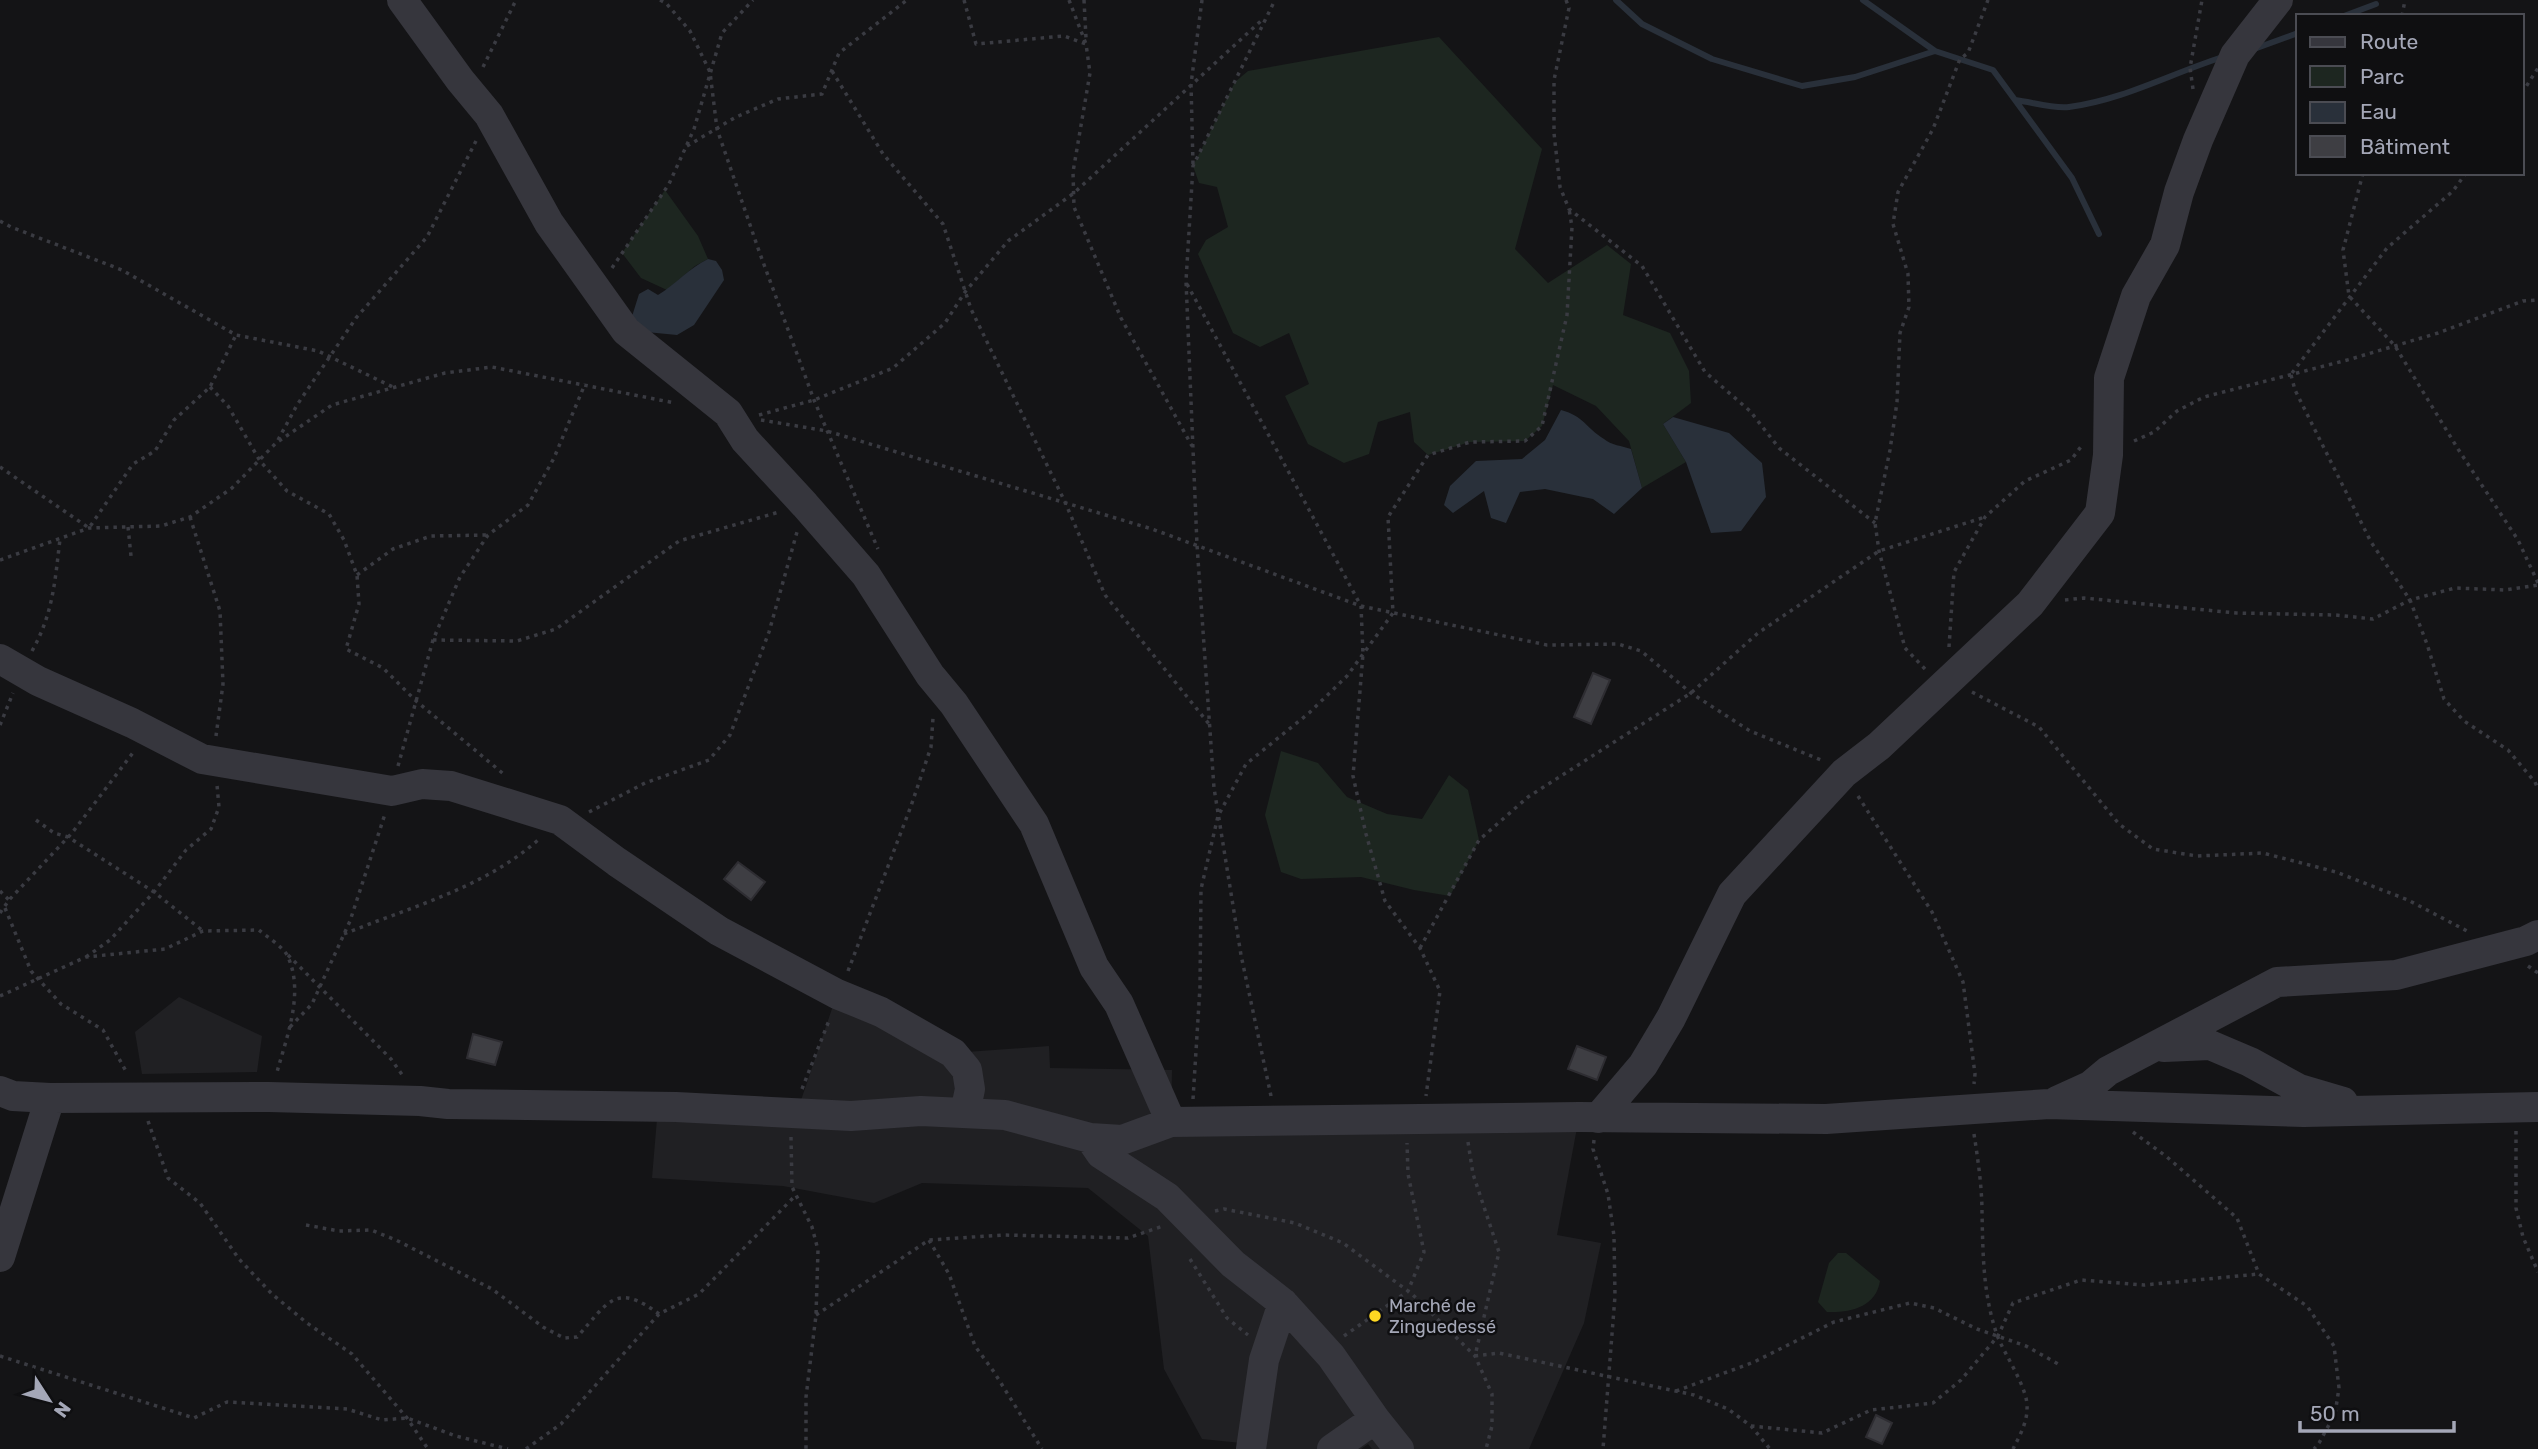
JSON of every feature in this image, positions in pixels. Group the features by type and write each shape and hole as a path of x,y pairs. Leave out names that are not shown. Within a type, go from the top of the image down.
{"street":[{"path":"402,0 489,115 549,223 626,331 737,415 745,440 866,575 930,675 954,704 1034,824 1094,967 1119,1004 1182,1122"},
{"path":"1598,1118 1643,1065 1732,894 1844,773 1879,746 2030,604 2099,513 2096,448 2109,378 2136,296 2165,245 2179,192 2198,140 2235,55 2278,0"},
{"path":"11,666 202,759 392,791 422,784 451,786 560,820 719,931 837,994 881,1012 953,1053 967,1070 970,1088 965,1113"},
{"path":"2049,1104 2090,1086 2108,1071 2277,982 2396,975 2538,935"},
{"path":"2153,1048 2210,1045 2250,1062 2299,1089 2369,1110"},
{"path":"0,1091 13,1096 50,1098 269,1097 449,1104 676,1107 851,1116 921,1111 1005,1115 1090,1138 1122,1140 1182,1122 1826,1119 2049,1104 2304,1112 2531,1103"},
{"path":"0,1257 50,1098"},
{"path":"1090,1138 1101,1154 1167,1197 1190,1217 1233,1264 1283,1303 1326,1349 1374,1419 1399,1449"},
{"path":"1251,1449 1268,1351 1283,1303"},
{"path":"1332,1449 1374,1419"}],"path":[{"path":"0,560 89,528 161,526 190,517 232,488 260,461 276,443 356,318 427,237 489,115 483,66 516,0"},
{"path":"660,0 666,2 690,31 710,72 717,129 759,251 814,400 880,555"},
{"path":"598,290 669,184 694,129 722,33 753,0"},
{"path":"686,147 736,117 778,99 822,94 839,53 906,2 913,0"},
{"path":"964,0 976,44 1065,36 1086,44"},
{"path":"1069,0 1086,44"},
{"path":"1084,0 1090,73 1073,172 1073,207 1121,318 1193,449"},
{"path":"1202,0 1191,84 1193,166 1186,281 1197,545 1218,816 1241,955 1277,1121"},
{"path":"1193,166 1275,0"},
{"path":"1182,1122 1200,987 1201,889 1218,816 1246,764 1309,713 1347,676 1393,613 1388,517 1428,455 1470,442 1525,441 1542,426 1567,315 1573,227 1569,209 1559,187 1554,133 1554,80 1569,8 1566,0"},
{"path":"1988,0 1968,53 1960,59 1933,129 1898,192 1893,224 1908,274 1909,307 1900,333 1897,402 1875,523 1905,648 1928,672 2039,727 2119,824 2153,849 2197,856 2263,853 2336,873 2408,900 2499,947 2538,973"},
{"path":"2193,92 2190,68 2202,0"},
{"path":"737,415 814,400 893,368 945,323 965,292 1008,241 1073,193 1267,16"},
{"path":"2524,90 2538,68"},
{"path":"832,71 883,154 943,225 971,309 1065,502 1105,595 1210,725"},
{"path":"2030,604 2084,598 2236,613 2336,615 2373,619 2410,600 2455,588 2505,590 2538,584 2518,540 2395,346 2349,296 2343,250 2362,175"},
{"path":"2291,375 2387,248 2453,191 2465,175"},
{"path":"1569,209 1642,266 1705,372 1750,411 1779,448 1875,523"},
{"path":"0,220 10,227 122,270 236,335 330,355 396,388"},
{"path":"1186,281 1361,607 1363,654 1353,776 1385,901 1420,948 1440,991 1429,1067 1415,1120 1408,1174 1424,1252 1408,1291 1326,1349"},
{"path":"1947,682 1954,572 1985,517 2025,481 2096,448 2154,432 2177,411 2204,397 2395,346 2523,301 2538,300"},
{"path":"89,528 133,464 155,451 174,421 210,387 236,335"},
{"path":"276,443 332,405 445,373 492,368 676,403"},
{"path":"2291,375 2295,390 2371,542 2410,600 2444,699 2464,721 2508,750 2538,789"},
{"path":"290,1027 312,1003 344,934 374,853 433,640 460,577 488,535 528,505 554,458 585,384"},
{"path":"210,387 228,406 260,461 287,491 329,514 344,540 357,575 359,604 346,649 383,668 415,701 510,779"},
{"path":"737,415 827,431 1065,502 1152,529 1361,607 1547,645 1618,644 1642,651 1691,693 1750,731 1809,754 1844,773 1932,912 1963,982 1975,1074 1970,1108 1979,1164 1982,1256 1987,1295 1998,1336 2013,1366 2028,1407 2013,1449"},
{"path":"0,467 89,528"},
{"path":"433,640 517,641 556,629 679,541 806,505"},
{"path":"344,934 467,886 527,850 560,820 593,811 645,783 709,760 730,735 769,632 806,505"},
{"path":"1420,948 1479,840 1528,797 1691,693 1758,633 1880,551 1985,517"},
{"path":"128,527 131,556"},
{"path":"357,575 393,548 431,536 488,535"},
{"path":"0,725 11,666 45,628 54,593 60,539"},
{"path":"845,980 931,747 933,713"},
{"path":"0,913 68,837 149,732"},
{"path":"36,820 54,833 68,837 154,892 203,931"},
{"path":"0,891 9,900"},
{"path":"5,908 31,971 61,1004 103,1030 140,1097 169,1178 200,1203 239,1259 272,1294 307,1323 352,1354 407,1418 428,1449"},
{"path":"0,996 86,957 165,949 203,931 259,930 286,953 391,1059 420,1101"},
{"path":"269,1097 290,1027 295,983 286,953"},
{"path":"797,1101 831,1015"},
{"path":"2531,1103 2516,1208 2523,1237 2538,1272"},
{"path":"2098,1105 2167,1157 2237,1218 2259,1275 2307,1306 2334,1346 2339,1388 2334,1414 2314,1449"},
{"path":"1598,1118 1593,1149 1608,1194 1614,1236 1615,1296 1603,1449"},
{"path":"1464,1119 1473,1174 1499,1252 1475,1356"},
{"path":"792,1127 792,1187 812,1227 818,1250 816,1315 806,1397 806,1449"},
{"path":"526,1449 561,1424 659,1314 699,1294 796,1196"},
{"path":"816,1315 929,1240 1003,1235 1128,1238 1190,1217 1224,1209 1295,1223 1343,1243 1408,1291 1475,1356 1492,1394 1492,1426 1486,1449"},
{"path":"1190,1217 1185,1251 1227,1318 1268,1351"},
{"path":"306,1225 339,1231 371,1230 396,1240 492,1289 544,1327 564,1338 577,1337 607,1304 617,1298 628,1296 659,1314"},
{"path":"929,1240 949,1274 975,1346 1042,1449"},
{"path":"1751,1426 1822,1433 1871,1410 1933,1403 1961,1380 1998,1336 2013,1303 2081,1280 2144,1285 2259,1275"},
{"path":"1674,1391 1754,1362 1834,1322 1910,1303 1934,1308 1977,1329 2026,1346 2060,1364"},
{"path":"1475,1356 1499,1353 1694,1395 1728,1409 1751,1426 1770,1449"},
{"path":"0,1356 194,1418 227,1402 347,1409 382,1420 407,1418 456,1436 508,1449"}],"shaded area":[{"path":"837,994 953,1053 1049,1046 1050,1068 1172,1070 1171,1121 1579,1117 1557,1235 1601,1243 1584,1323 1529,1449 1372,1449 1368,1444 1361,1449 1251,1449 1251,1444 1202,1439 1164,1369 1148,1236 1088,1188 922,1183 874,1203 783,1186 652,1178 658,1107 796,1115"},
{"path":"179,997 262,1036 257,1072 142,1074 135,1032"}],"green space":[{"path":"1439,37 1542,149 1515,249 1548,283 1607,245 1631,264 1623,315 1670,333 1689,371 1691,403 1663,424 1686,462 1642,488 1629,441 1596,406 1553,385 1542,426 1525,441 1470,442 1428,455 1414,442 1410,412 1378,422 1369,454 1344,463 1308,444 1285,396 1309,384 1289,333 1260,347 1233,333 1198,254 1206,240 1228,227 1217,187 1199,183 1193,166 1235,82 1248,71"},
{"path":"665,190 698,236 708,259 695,266 667,290 641,278 622,253"},
{"path":"1281,751 1318,763 1347,797 1387,814 1422,819 1449,775 1468,790 1479,840 1450,896 1361,877 1301,879 1281,872 1265,815"},
{"path":"1838,1253 1846,1253 1880,1281 1873,1297 1861,1307 1827,1312 1818,1302 1829,1263"}],"water":[{"path":"708,259 716,261 724,280 694,325 677,335 636,331 629,326 639,294 648,289 658,295"},
{"path":"1561,410 1580,419 1607,441 1631,449 1642,488 1614,514 1593,499 1545,489 1520,492 1506,523 1491,518 1484,491 1453,513 1444,505 1450,486 1476,461 1522,459 1545,440"},
{"path":"1673,417 1729,433 1762,463 1766,497 1741,531 1711,533 1686,462 1663,424"}],"building":[{"path":"1593,673 1610,680 1591,724 1574,717"},
{"path":"738,862 765,882 751,900 724,879"},
{"path":"473,1034 502,1042 495,1065 467,1058"},
{"path":"1577,1046 1606,1057 1597,1080 1568,1069"},
{"path":"1876,1415 1892,1423 1882,1444 1866,1437"}],"waterway":[{"path":"1616,0 1642,24 1712,59 1802,86 1855,77 1935,51 1993,70 2015,100 2069,107 2128,92 2223,57"},
{"path":"1863,0 1935,51"},
{"path":"2349,14 2376,4"},
{"path":"2254,49 2296,34"},
{"path":"2015,100 2072,178 2099,234"}],"place":[{"name":"Marché de Zinguedessé","path":"1375,1316"}]}
